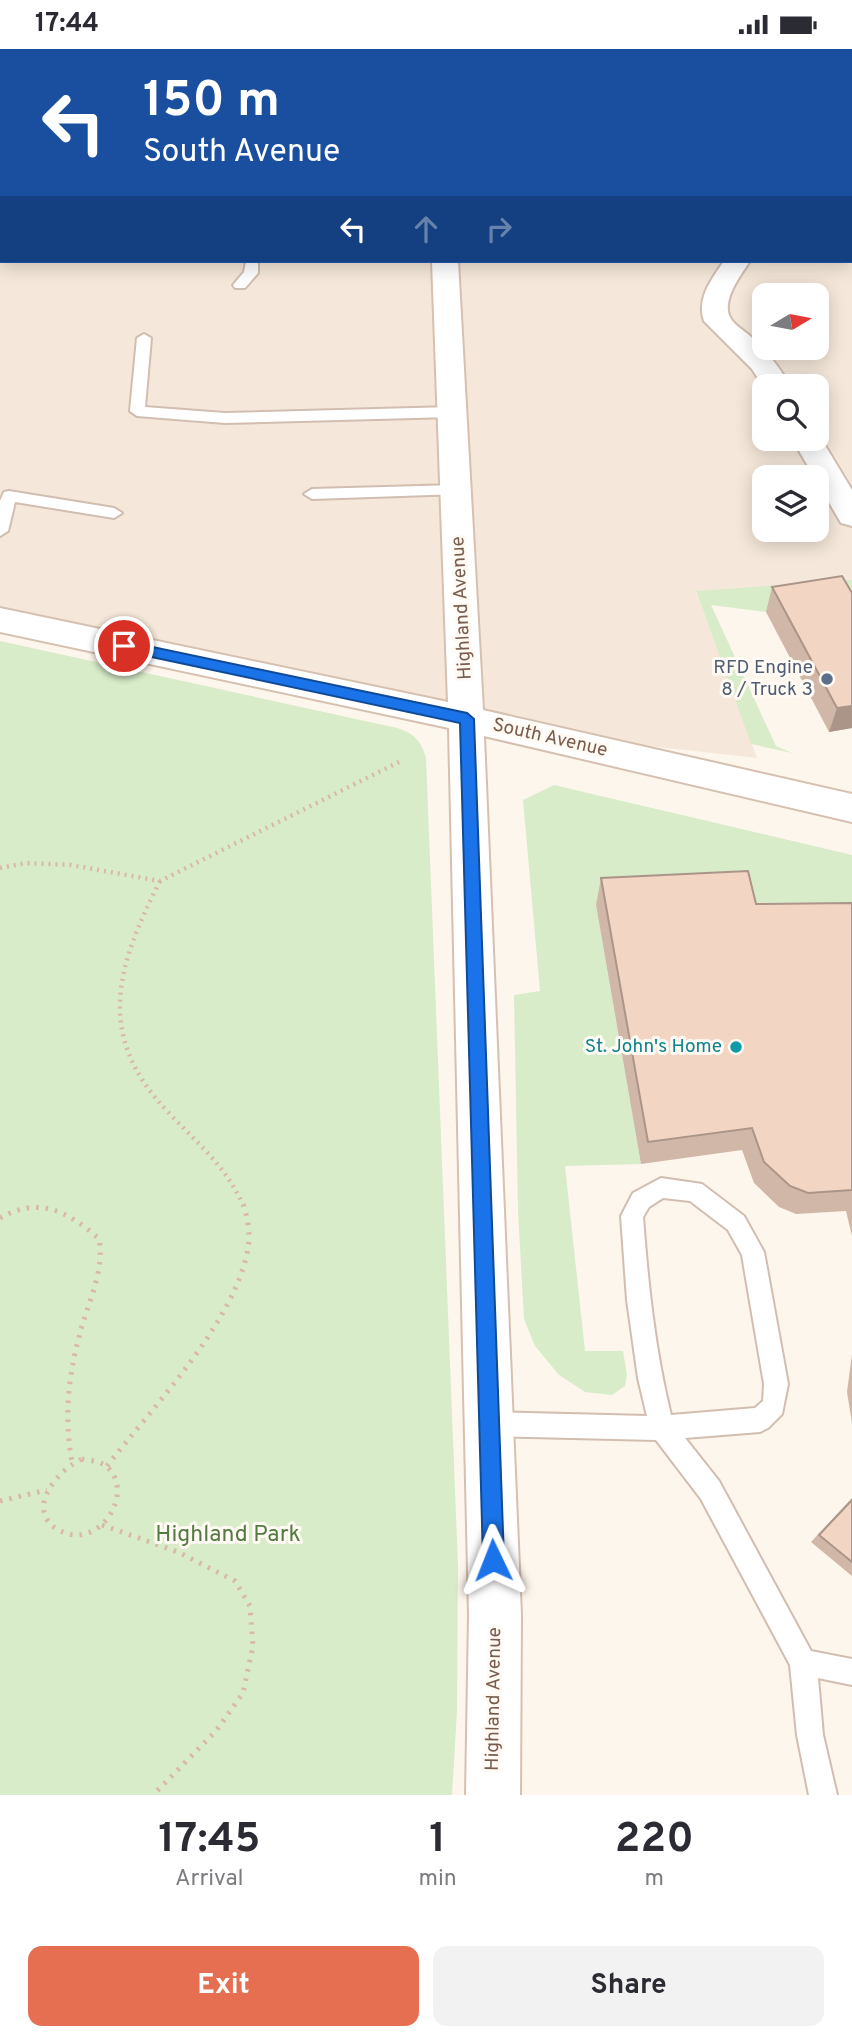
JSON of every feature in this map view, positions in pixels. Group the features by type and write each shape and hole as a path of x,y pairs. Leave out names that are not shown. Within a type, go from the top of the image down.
{"street":[{"name":"Highland Avenue","path":"445,263 467,719 495,1615 492,1795"},
{"path":"736,263 721,283 715,298 715,312 720,327 763,363 769,374"},
{"path":"814,451 852,516"},
{"name":"South Avenue","path":"0,620 467,719 852,808"}],"lane":[{"path":"240,285 251,273 252,263"},
{"path":"144,338 137,411 225,418 452,412"},
{"path":"312,494 456,490"},
{"path":"0,531 9,496 114,513"},
{"path":"489,1424 662,1428 760,1420 774,1406 776,1384 753,1252 736,1223 694,1191 661,1188 640,1200 632,1216 638,1300 650,1378 662,1428 710,1490 803,1662 810,1734 823,1795"},
{"path":"803,1662 852,1672"}],"path":[{"path":"107,1466 218,1317 239,1281 249,1247 247,1211 231,1177 139,1077 124,1041 120,1011 122,974 133,934 160,881 399,762"},
{"path":"0,868 26,863 71,865 160,881"},
{"path":"0,1218 28,1206 63,1211 99,1239 102,1256 69,1369 66,1439 72,1462"},
{"path":"91,1459 107,1466 118,1488 112,1514 93,1532 81,1536 59,1531 46,1514 47,1490 52,1478 72,1462 91,1459"},
{"path":"0,1501 47,1490"},
{"path":"102,1525 178,1552 235,1581 250,1606 253,1646 243,1693 216,1731 153,1795"}],"shaded area":[{"path":"0,263 852,263 852,580 696,592 757,758 523,732 0,620"}],"green space":[{"path":"852,580 852,632 766,612 711,605 776,746 792,753 751,744 696,591"},
{"name":"Highland Park","path":"0,641 397,728 412,735 424,752 458,1565 457,1711 452,1795 0,1795"},
{"path":"554,785 852,855 852,944 596,905 641,1164 565,1166 585,1351 623,1351 627,1375 625,1386 612,1395 585,1392 559,1375 535,1346 524,1319 518,1211 514,995 540,991 523,800"}],"building":[{"name":"RFD Engine 8 / Truck 3","path":"842,576 852,593 852,706 837,708 772,587"},
{"name":"St. John's Home","path":"748,871 756,904 852,903 852,1190 808,1193 790,1186 764,1162 752,1128 648,1142 601,878"},
{"path":"852,1500 852,1562 819,1535"}],"place":[{"name":"RFD Engine 8 / Truck 3","path":"827,679"},
{"name":"St. John's Home","path":"736,1047"}],"route":[{"path":"124,646 467,719 466,762 493,1560"}]}
